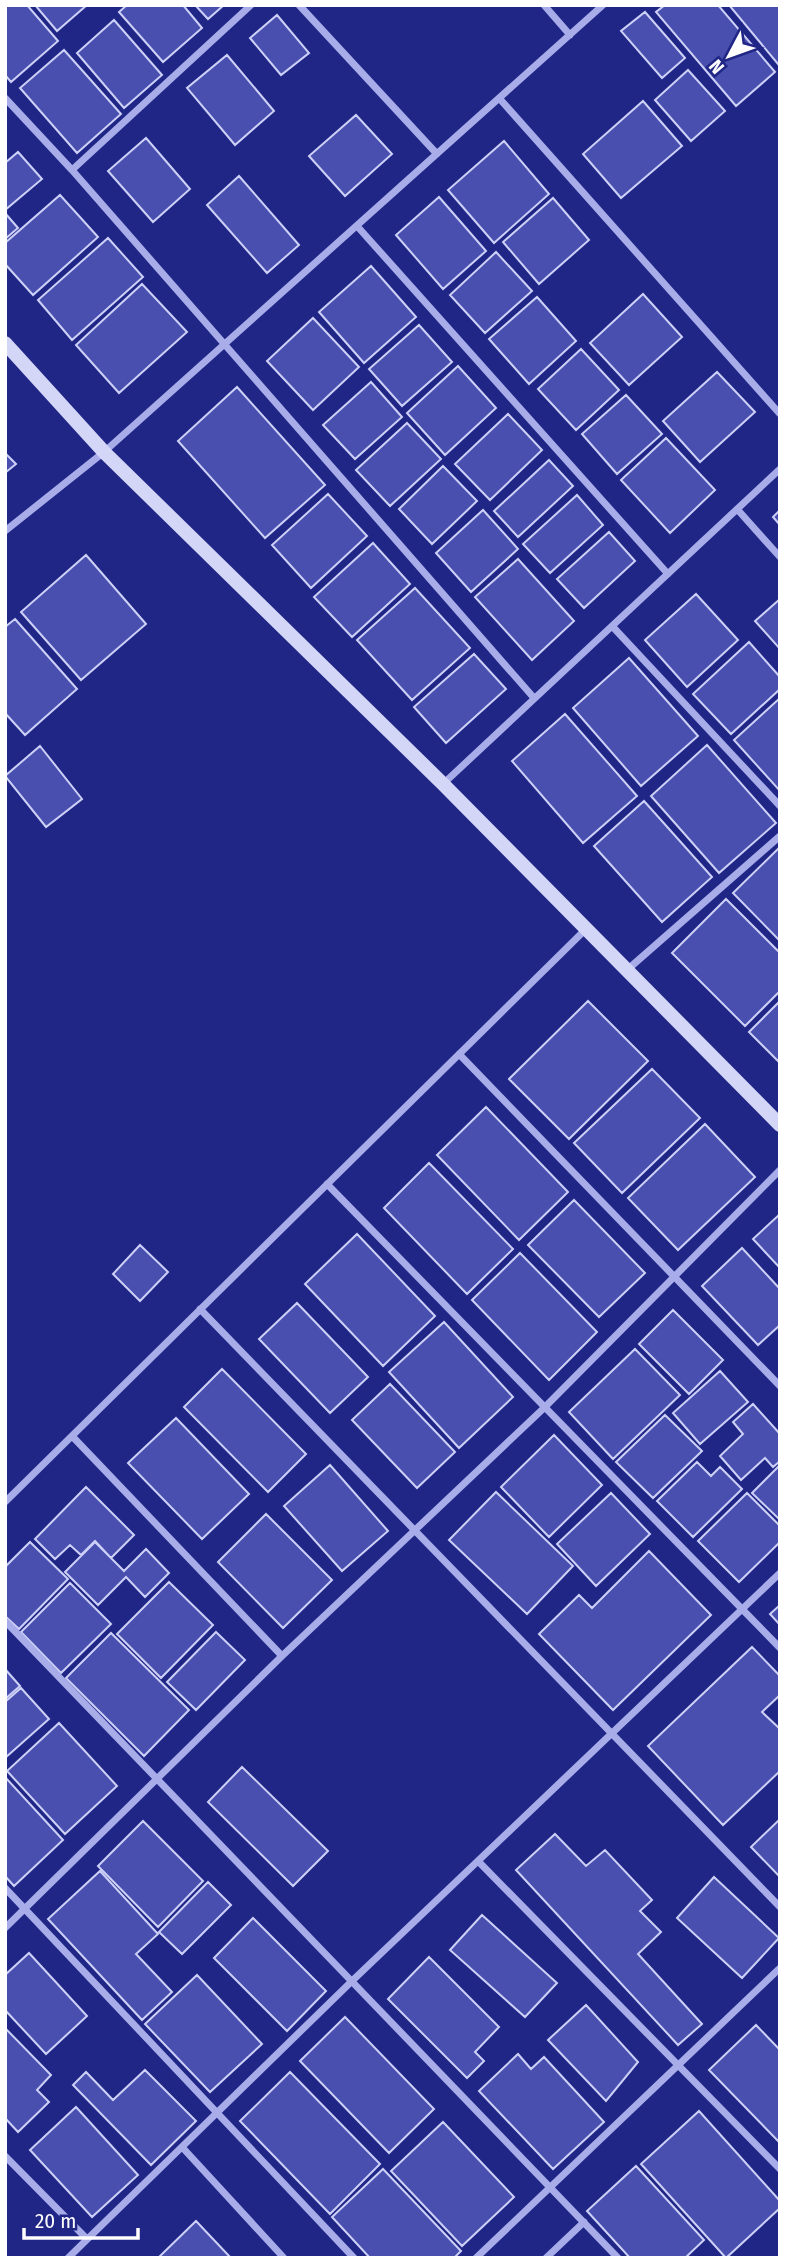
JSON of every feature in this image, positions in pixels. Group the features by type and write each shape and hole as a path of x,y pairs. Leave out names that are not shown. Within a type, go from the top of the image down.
{"main road":[{"path":"5,343 104,452 443,784 780,1125"}],"street":[{"path":"72,170 251,5"},
{"path":"299,5 437,154"},
{"path":"544,5 570,35"},
{"path":"5,531 104,452 603,5"},
{"path":"5,98 72,170 534,698"},
{"path":"499,99 780,414"},
{"path":"357,226 667,574"},
{"path":"443,784 780,469"},
{"path":"737,509 780,557"},
{"path":"612,626 780,806"},
{"path":"627,971 780,836"},
{"path":"5,1502 586,929"},
{"path":"458,1054 780,1386"},
{"path":"5,1928 282,1656 545,1407 780,1170"},
{"path":"327,1184 780,1648"},
{"path":"200,1309 780,1907"},
{"path":"72,1436 282,1656"},
{"path":"68,2258 352,1981 780,1573"},
{"path":"5,1621 618,2258"},
{"path":"478,1861 780,2169"},
{"path":"5,1888 354,2258"},
{"path":"476,2258 780,1968"},
{"path":"182,2147 284,2258"},
{"path":"5,2156 87,2239"},
{"path":"546,2258 584,2222"}],"building":[{"path":"5,5 27,5 58,41 11,82 5,75"},
{"path":"35,5 87,5 57,31"},
{"path":"127,5 183,5 202,28 163,62 119,12"},
{"path":"195,5 224,5 208,19"},
{"path":"665,5 718,5 775,72 736,106 656,12"},
{"path":"729,5 780,5 778,64"},
{"path":"645,12 685,58 662,78 621,31"},
{"path":"277,15 309,53 281,75 250,38"},
{"path":"114,20 162,75 124,108 77,53"},
{"path":"64,50 121,114 77,153 20,88"},
{"path":"227,55 274,111 235,145 187,88"},
{"path":"688,70 725,111 691,141 655,100"},
{"path":"643,101 682,146 621,198 583,154"},
{"path":"356,115 392,154 345,196 309,156"},
{"path":"146,138 190,189 153,222 108,171"},
{"path":"504,141 549,194 494,243 448,190"},
{"path":"18,152 42,179 5,210 5,163"},
{"path":"239,176 299,245 267,273 207,205"},
{"path":"60,195 98,237 33,295 5,264 5,243"},
{"path":"439,197 486,251 443,289 396,235"},
{"path":"553,198 589,240 539,284 503,242"},
{"path":"5,213 18,228 5,239"},
{"path":"108,238 143,277 72,340 38,300"},
{"path":"496,252 532,291 485,333 450,295"},
{"path":"371,266 416,317 364,363 319,312"},
{"path":"142,284 187,332 119,393 76,345"},
{"path":"643,294 682,337 629,385 590,343"},
{"path":"537,297 576,341 529,384 489,339"},
{"path":"313,318 359,367 313,410 267,361"},
{"path":"419,325 452,362 402,406 369,369"},
{"path":"581,349 619,390 576,430 538,389"},
{"path":"458,366 496,408 445,455 407,413"},
{"path":"717,372 755,412 700,462 663,421"},
{"path":"371,382 402,417 355,459 323,425"},
{"path":"237,387 325,485 265,538 178,441"},
{"path":"626,395 662,434 617,474 582,434"},
{"path":"508,414 542,450 490,500 455,464"},
{"path":"407,423 441,459 390,506 356,470"},
{"path":"666,438 715,490 670,533 621,480"},
{"path":"5,453 16,464 5,473"},
{"path":"549,460 573,486 518,537 494,511"},
{"path":"443,466 477,501 432,544 399,509"},
{"path":"328,494 367,536 311,588 272,545"},
{"path":"577,495 603,525 550,573 523,544"},
{"path":"483,510 518,549 471,592 436,553"},
{"path":"780,510 780,525 773,517"},
{"path":"609,532 635,561 584,608 557,579"},
{"path":"373,543 410,584 352,637 314,597"},
{"path":"86,555 146,624 81,680 21,612"},
{"path":"518,559 574,621 532,660 475,597"},
{"path":"415,588 470,648 412,700 357,640"},
{"path":"696,594 738,640 687,687 645,640"},
{"path":"780,599 780,649 755,621"},
{"path":"15,619 77,689 25,735 5,713 5,627"},
{"path":"749,642 780,677 780,689 731,734 693,694"},
{"path":"474,654 506,689 446,743 414,707"},
{"path":"629,658 698,736 641,786 573,708"},
{"path":"780,698 780,791 734,740"},
{"path":"565,714 637,796 583,843 512,761"},
{"path":"707,745 776,823 719,873 651,796"},
{"path":"40,746 82,799 46,827 5,776"},
{"path":"644,801 712,877 662,922 594,846"},
{"path":"780,847 780,941 733,893"},
{"path":"726,899 780,953 780,991 745,1026 672,953"},
{"path":"588,1001 648,1061 569,1139 509,1079"},
{"path":"780,1001 780,1063 749,1032"},
{"path":"652,1069 700,1118 622,1193 574,1143"},
{"path":"486,1107 568,1192 519,1240 437,1155"},
{"path":"705,1124 755,1177 678,1250 628,1198"},
{"path":"429,1163 513,1249 467,1294 384,1208"},
{"path":"574,1200 645,1273 599,1317 528,1245"},
{"path":"780,1214 780,1268 753,1239"},
{"path":"357,1234 435,1316 383,1366 305,1284"},
{"path":"140,1245 168,1272 140,1301 113,1274"},
{"path":"742,1248 780,1289 780,1325 758,1345 702,1286"},
{"path":"520,1253 597,1332 549,1380 472,1300"},
{"path":"297,1303 368,1377 330,1413 259,1339"},
{"path":"673,1310 723,1360 689,1394 639,1344"},
{"path":"444,1322 513,1397 459,1448 389,1372"},
{"path":"635,1349 680,1395 613,1459 569,1412"},
{"path":"222,1369 306,1454 268,1492 184,1407"},
{"path":"720,1371 748,1402 700,1444 673,1413"},
{"path":"390,1384 455,1452 417,1488 352,1420"},
{"path":"753,1404 780,1434 780,1461 773,1467 765,1458 741,1480 720,1456 743,1434 733,1422"},
{"path":"665,1415 702,1451 653,1498 616,1462"},
{"path":"176,1418 249,1494 202,1539 128,1463"},
{"path":"554,1435 602,1485 549,1537 501,1487"},
{"path":"697,1462 711,1476 720,1467 742,1489 693,1537 657,1501"},
{"path":"330,1465 388,1531 342,1571 284,1506"},
{"path":"778,1467 780,1469 780,1520 752,1493"},
{"path":"86,1487 134,1535 111,1558 95,1541 81,1555 70,1545 55,1559 35,1539"},
{"path":"496,1492 573,1566 527,1614 449,1540"},
{"path":"611,1493 650,1534 596,1586 557,1544"},
{"path":"747,1493 780,1526 780,1542 739,1582 698,1541"},
{"path":"266,1514 332,1580 283,1628 218,1562"},
{"path":"30,1542 68,1579 19,1629 5,1616 5,1567"},
{"path":"95,1542 124,1571 146,1549 169,1573 145,1597 126,1577 98,1605 65,1572"},
{"path":"649,1551 711,1615 613,1710 539,1634 579,1595 592,1608"},
{"path":"169,1582 213,1625 161,1678 117,1634"},
{"path":"70,1583 111,1624 61,1673 21,1632"},
{"path":"780,1605 780,1625 770,1614"},
{"path":"216,1632 245,1660 196,1710 167,1682"},
{"path":"111,1633 189,1710 144,1756 66,1678"},
{"path":"752,1647 780,1676 780,1695 762,1712 780,1729 780,1771 723,1825 648,1746"},
{"path":"5,1669 20,1686 5,1699"},
{"path":"21,1688 49,1719 5,1758 5,1702"},
{"path":"59,1723 117,1786 65,1834 7,1771"},
{"path":"242,1767 328,1851 293,1886 208,1802"},
{"path":"5,1777 63,1840 14,1886 5,1876"},
{"path":"780,1819 780,1877 751,1847"},
{"path":"143,1821 203,1881 158,1927 98,1866"},
{"path":"555,1834 586,1866 605,1850 652,1900 640,1911 661,1932 638,1954 702,2024 678,2045 516,1870"},
{"path":"100,1871 158,1934 136,1954 172,1992 142,2020 48,1919"},
{"path":"714,1877 779,1938 742,1978 677,1918"},
{"path":"208,1882 231,1905 182,1954 159,1932"},
{"path":"482,1915 557,1983 525,2017 450,1950"},
{"path":"253,1918 326,1991 287,2031 214,1958"},
{"path":"29,1953 87,2016 46,2054 5,2010 5,1975"},
{"path":"429,1957 499,2027 475,2052 484,2061 467,2078 388,1999"},
{"path":"197,1975 262,2044 210,2092 145,2024"},
{"path":"586,2005 638,2062 606,2101 548,2040"},
{"path":"345,2017 434,2109 389,2153 300,2061"},
{"path":"756,2025 780,2050 780,2143 709,2070"},
{"path":"5,2028 51,2075 37,2090 49,2102 18,2132 5,2118"},
{"path":"518,2054 531,2069 544,2057 604,2122 553,2169 479,2091"},
{"path":"145,2070 196,2121 151,2165 73,2085 86,2072 113,2100"},
{"path":"290,2072 380,2164 330,2214 240,2121"},
{"path":"76,2107 138,2175 92,2217 30,2150"},
{"path":"699,2111 780,2201 780,2208 726,2258 641,2164"},
{"path":"443,2122 514,2197 462,2246 391,2171"},
{"path":"636,2166 704,2240 685,2258 630,2258 587,2211"},
{"path":"383,2169 461,2251 454,2258 370,2258 332,2217"},
{"path":"196,2221 231,2258 158,2258"}]}
